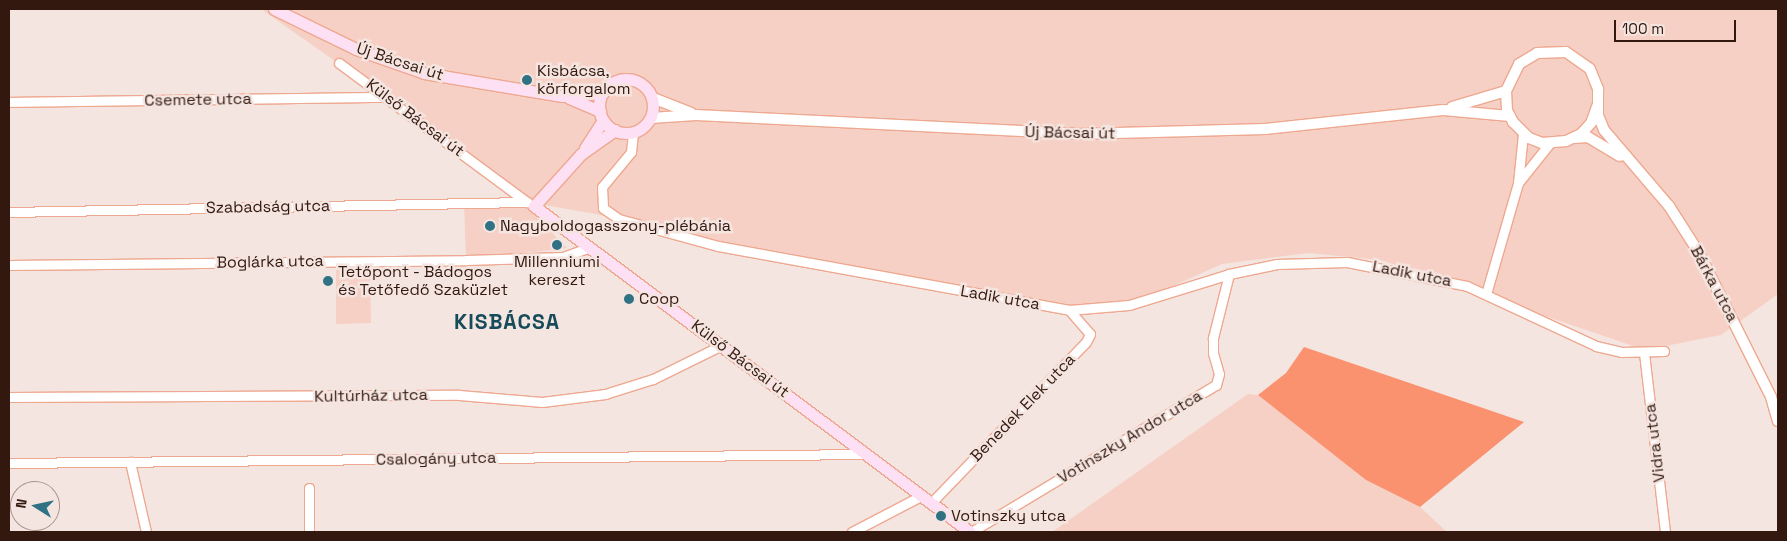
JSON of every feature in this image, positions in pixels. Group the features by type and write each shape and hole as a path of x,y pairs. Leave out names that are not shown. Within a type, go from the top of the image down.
{"main road":[{"name":"Új Bácsai út","path":"274,9 348,45 424,73 562,96 602,93 616,81 625,79 642,84 653,98"},
{"path":"581,154 601,115 602,93"},
{"name":"Új Bácsai út","path":"562,96 601,115 615,130"},
{"path":"531,204 581,154 615,130 633,133 651,118 653,98"},
{"name":"Külső Bácsai út","path":"531,204 722,345 920,496 971,532"}],"street":[{"path":"1544,51 1559,51 1573,55 1590,69 1596,82 1598,104 1604,130 1627,161 1588,137 1574,138 1550,144 1523,134 1510,116 1506,91 1510,77 1524,60 1544,51"},
{"name":"Külső Bácsai út","path":"340,63 531,204"},
{"name":"Új Bácsai út","path":"651,118 696,115 1078,134 1171,134 1264,129 1443,110 1506,91"},
{"name":"Csemete utca","path":"9,102 386,97"},
{"name":"Új Bácsai út","path":"653,98 696,115"},
{"path":"1574,138 1591,122 1598,104"},
{"name":"Új Bácsai út","path":"1443,110 1510,116"},
{"name":"Ladik utca","path":"633,133 631,152 602,188 601,203 612,217 718,246 1069,310 1130,305 1229,274 1277,264 1347,262 1406,271 1467,286 1596,346 1644,353 1664,351"},
{"path":"1486,294 1518,183 1523,134"},
{"path":"1518,183 1550,144"},
{"name":"Bárka utca","path":"1627,161 1669,206 1699,253 1771,397 1778,421"},
{"name":"Szabadság utca","path":"9,212 531,204"},
{"name":"Boglárka utca","path":"9,265 466,260 563,257 590,247"},
{"name":"Votinszky Andor utca","path":"971,532 1216,385 1219,374 1213,353 1213,338 1229,274"},
{"name":"Benedek Elek utca","path":"931,503 1086,342 1090,334 1086,326 1069,310"},
{"name":"Kultúrház utca","path":"9,397 459,395 542,402 613,392 653,379 722,345"},
{"name":"Vidra utca","path":"1644,353 1665,532"},
{"name":"Csalogány utca","path":"9,463 864,454"},
{"path":"130,462 146,532"},
{"path":"309,488 309,532"},
{"path":"852,532 920,496"}],"shaded area":[{"path":"261,9 1778,9 1778,294 1721,335 1645,350 1381,260 1308,253 1222,264 1146,298 1071,310 1003,304 810,268 596,214 521,201 567,248 466,260 464,202 518,200 362,80"},
{"path":"370,266 371,323 336,324 336,267"},
{"path":"1304,347 1524,422 1420,507 1366,480 1258,395 1286,373"},
{"path":"1248,394 1258,395 1366,480 1420,507 1447,532 1052,532"}],"place":[{"name":"Kisbácsa, körforgalom","path":"527,80"},
{"name":"Nagyboldogasszony-plébánia","path":"490,226"},
{"name":"Millenniumi kereszt","path":"557,245"},
{"name":"Tetőpont - Bádogos és Tetőfedő Szaküzlet","path":"328,281"},
{"name":"Coop","path":"629,299"},
{"name":"Votinszky utca","path":"941,516"}],"district":[{"name":"KISBÁCSA","path":"507,322"}]}
